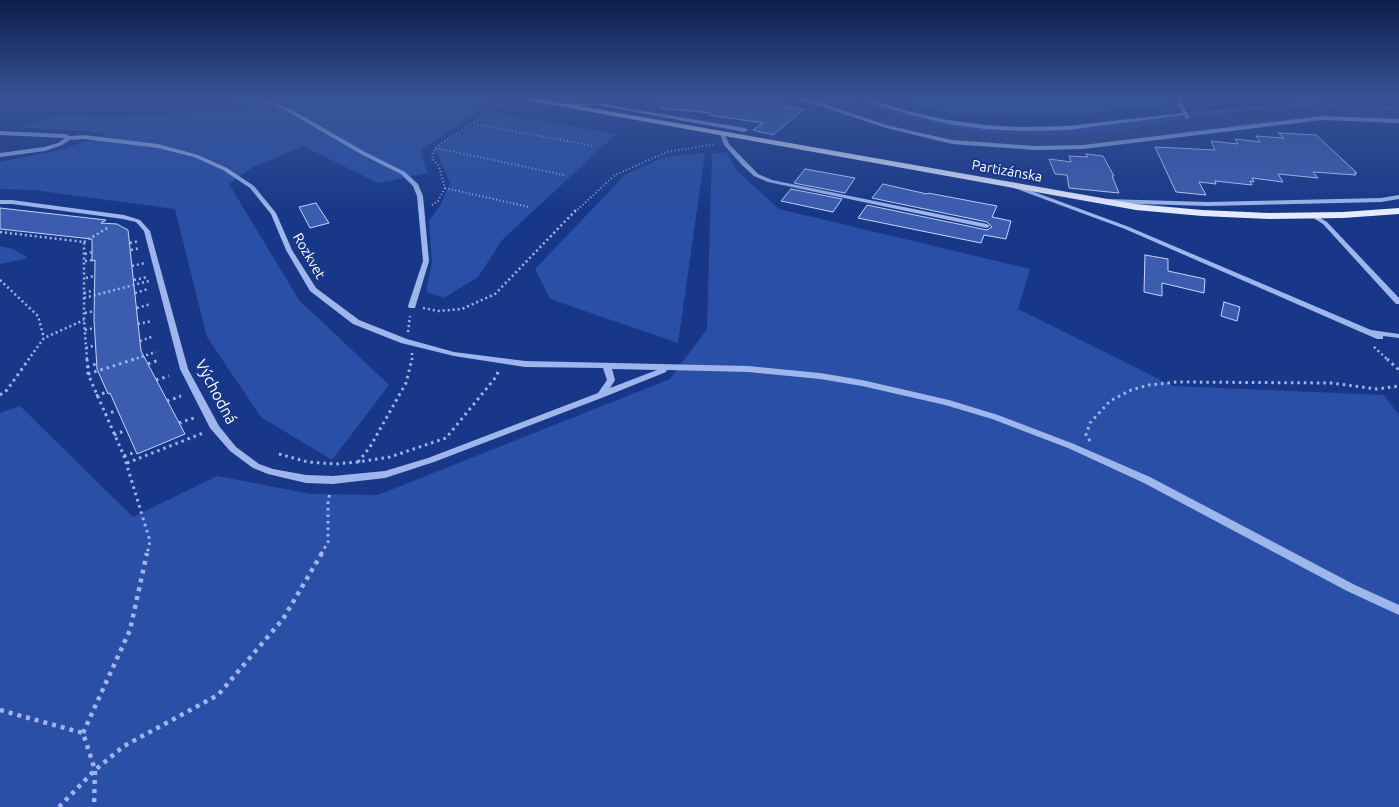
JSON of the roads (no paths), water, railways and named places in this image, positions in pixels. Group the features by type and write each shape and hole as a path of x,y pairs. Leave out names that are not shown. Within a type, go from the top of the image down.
{"main road":[{"name":"Partizánska","path":"731,136 1016,187 1165,210 1220,215 1314,216 1399,211"}],"street":[{"name":"Rozkvet","path":"58,136 158,146 196,156 225,169 252,187 274,214 289,250 313,289 356,322 404,341 454,354 500,362 607,367"},
{"path":"332,136 363,154 403,173 416,185 422,209 426,260 412,306"},
{"path":"723,136 726,143 744,164 756,175 770,181 987,226"},
{"path":"925,136 952,142 1036,148 1083,147 1176,136"},
{"name":"Rozkvet","path":"0,155 45,149 60,144 68,138"},
{"path":"1016,187 1127,228 1380,337"},
{"path":"1098,201 1154,201 1208,204 1381,200 1399,197"},
{"name":"Východná","path":"0,202 138,220 147,231 184,369 215,428 233,449 256,466 288,476 332,480 385,474 432,460 668,368"},
{"path":"1314,216 1325,223 1399,302"},
{"path":"1362,329 1399,336"},
{"path":"601,395 611,380 607,367 748,369 820,376 902,391 995,417 1071,446 1147,480 1351,588 1399,610"}],"waterway":[{"path":"966,136 988,139 1050,142 1125,136"}]}
